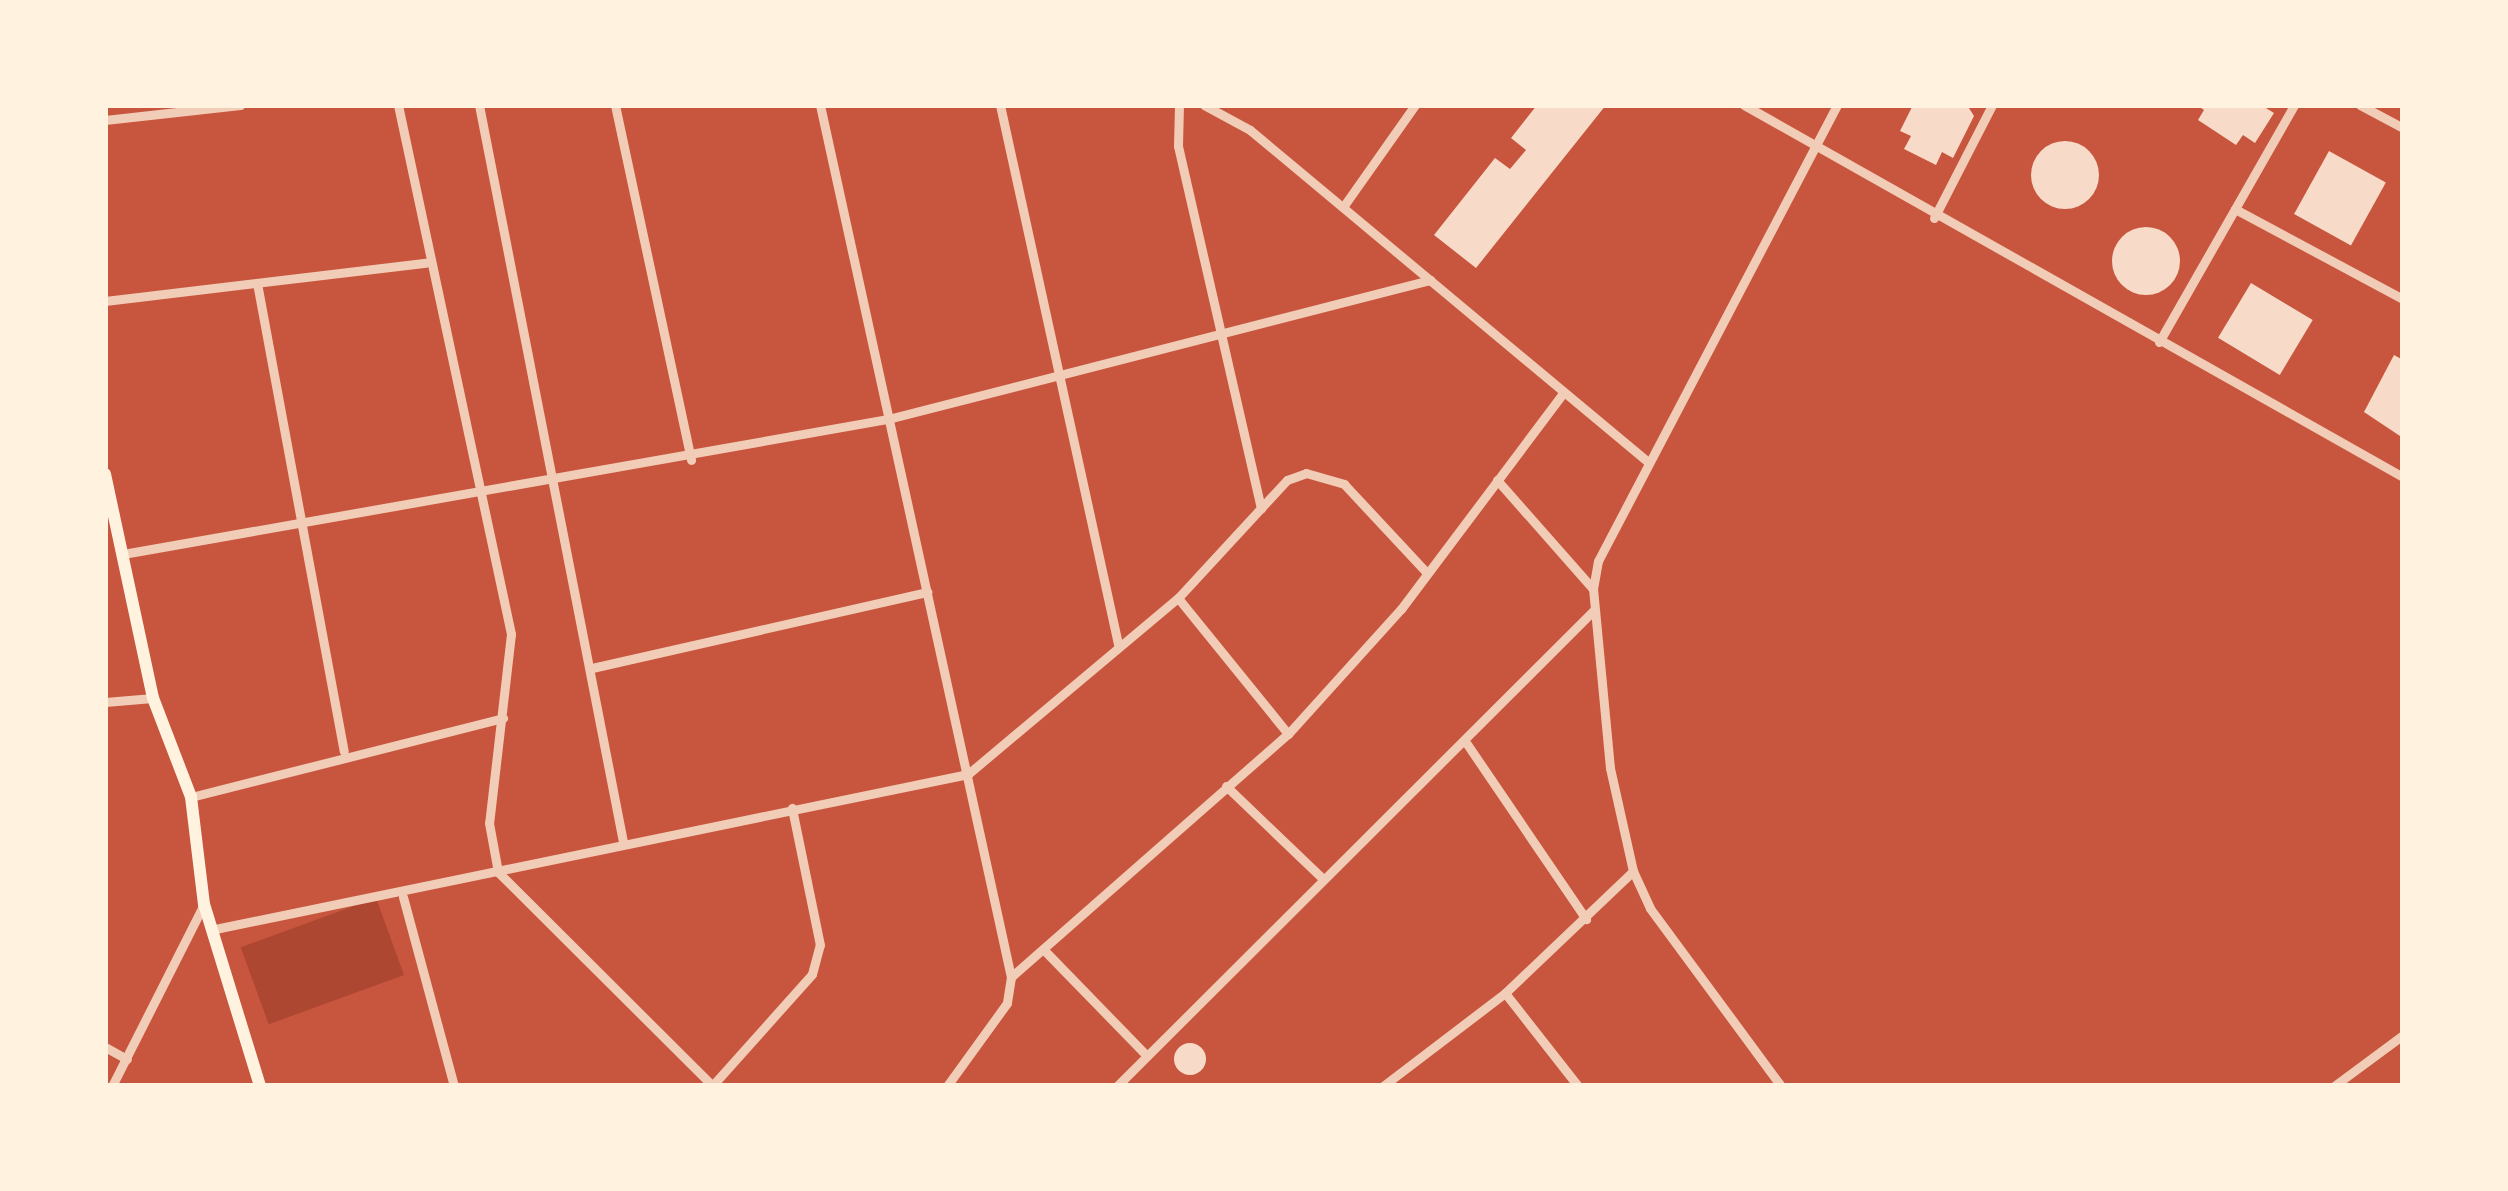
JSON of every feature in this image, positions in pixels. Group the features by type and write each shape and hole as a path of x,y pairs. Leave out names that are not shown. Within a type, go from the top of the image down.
{"main road":[{"path":"105,474 153,698 191,797 204,904 215,929 260,1086"}],"street":[{"path":"105,120 240,105"},
{"path":"398,105 426,263 488,496 510,634 488,823 498,872 712,1086 812,974 820,945 792,808"},
{"path":"480,105 545,479 592,668 623,842"},
{"path":"615,105 691,460"},
{"path":"820,105 1011,978 1006,1003 946,1086"},
{"path":"1000,105 1118,644"},
{"path":"1179,105 1178,146 1218,336 1261,510"},
{"path":"1204,105 1250,130 1648,462"},
{"path":"1343,207 1415,105"},
{"path":"1744,105 1811,150 2403,477"},
{"path":"1780,1086 1650,908 1633,871 1610,768 1593,589 1648,462 1836,105"},
{"path":"1934,218 1992,105"},
{"path":"2159,342 2294,105"},
{"path":"2360,105 2403,128"},
{"path":"2235,209 2403,299"},
{"path":"105,301 426,263"},
{"path":"123,554 488,496 545,479 691,460 888,419 1218,336 1263,316 1430,280"},
{"path":"257,284 344,752"},
{"path":"1011,978 1288,734 1426,572 1564,392"},
{"path":"215,929 403,897 623,842 968,774 1118,644 1178,598 1287,480 1326,473 1426,572"},
{"path":"1497,480 1593,589"},
{"path":"592,668 927,592"},
{"path":"1178,598 1288,734"},
{"path":"1117,1086 1321,876 1467,744 1594,610"},
{"path":"105,702 153,698"},
{"path":"191,797 344,752 503,718"},
{"path":"1467,744 1586,920"},
{"path":"1226,786 1321,876"},
{"path":"1383,1086 1505,993 1586,920 1633,871"},
{"path":"403,897 454,1086"},
{"path":"112,1086 204,904"},
{"path":"1043,949 1145,1054"},
{"path":"1505,993 1578,1086"},
{"path":"2334,1086 2403,1035"},
{"path":"105,1047 127,1059"}],"shaded area":[{"path":"376,898 404,975 269,1024 241,947"}],"building":[{"path":"1537,105 1606,105 1476,268 1434,235 1495,158 1510,169 1526,150 1511,138"},
{"path":"1913,105 1967,105 1974,116 1953,158 1942,152 1936,165 1904,149 1911,136 1900,131"},
{"path":"2197,105 2261,105 2274,113 2255,143 2243,135 2236,145 2198,120 2204,110"},
{"path":"2065,141 2078,143 2089,151 2097,162 2097,188 2089,199 2078,207 2065,209 2052,207 2041,199 2033,188 2031,175 2033,162 2041,151 2052,143"},
{"path":"2329,151 2386,183 2351,245 2294,214"},
{"path":"2146,227 2159,229 2170,237 2178,248 2178,274 2170,285 2159,293 2146,295 2133,293 2122,285 2114,274 2112,261 2114,248 2122,237 2133,229"},
{"path":"2251,283 2313,320 2280,375 2218,338"},
{"path":"2394,355 2403,360 2403,438 2364,412"},
{"path":"1190,1043 1202,1047 1206,1059 1202,1071 1190,1075 1178,1071 1174,1059 1178,1047"}]}
